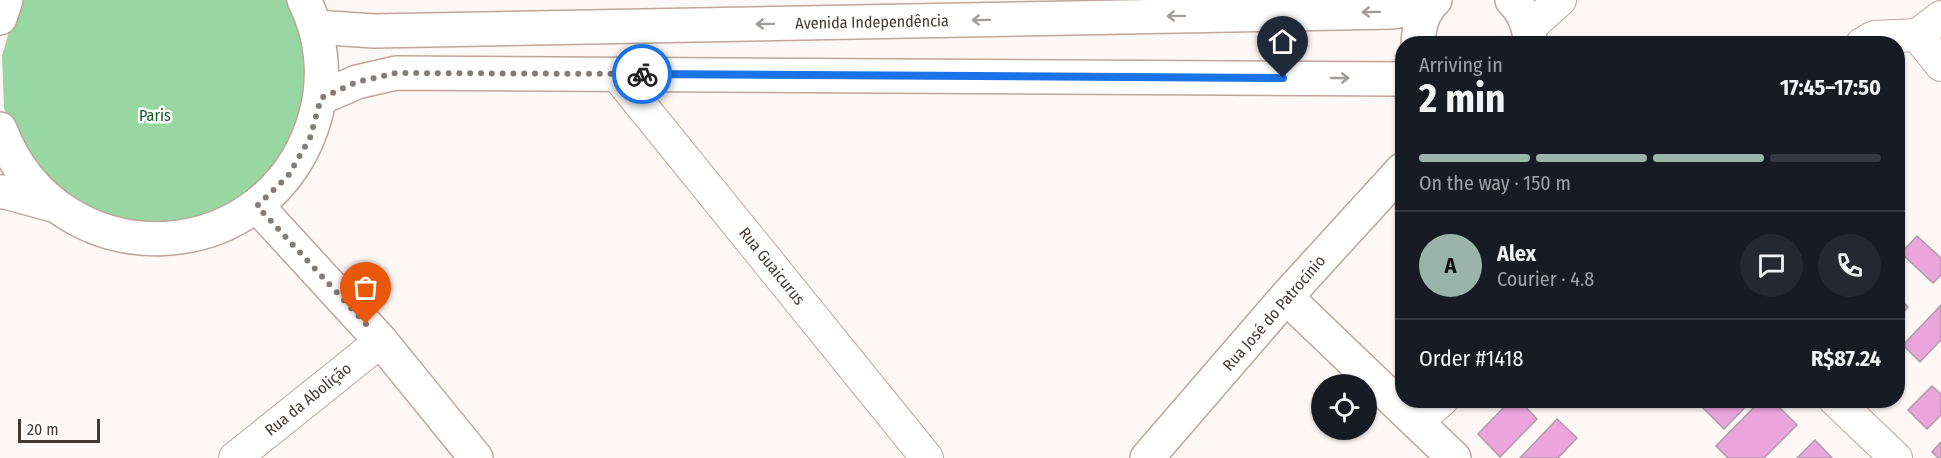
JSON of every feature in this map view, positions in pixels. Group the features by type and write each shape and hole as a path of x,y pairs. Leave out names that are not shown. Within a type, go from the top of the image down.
{"street":[{"path":"0,18 6,0"},
{"path":"1520,15 1560,0"},
{"path":"1419,36 1420,23 1432,3"},
{"name":"Avenida Independência","path":"309,14 374,31 1025,9 1392,12 1432,3"},
{"path":"0,129 8,149 28,180 56,206 93,228 135,239 178,239 219,228 257,206 288,176 310,138 321,98 322,57 309,14"},
{"path":"1879,36 1929,26 1941,65"},
{"path":"321,98 357,82 396,73 1395,79"},
{"name":"Rua Guaicurus","path":"616,74 927,458"},
{"name":"Rua José do Patrocínio","path":"1147,458 1286,297 1395,178"},
{"path":"0,192 56,206"},
{"path":"257,206 381,341 476,458"},
{"path":"1286,297 1395,402"},
{"name":"Rua da Abolição","path":"235,458 381,341"},
{"path":"1401,408 1454,458"},
{"path":"1416,422 1433,408"},
{"path":"1843,408 1896,458"}],"green space":[{"name":"Paris","path":"21,0 287,0 299,20 310,70 304,121 282,166 246,202 201,225 100,221 23,155 4,108 2,56 16,7"}],"building":[{"path":"1917,236 1941,258 1941,275 1933,283 1905,257 1905,249"},
{"path":"1941,305 1941,340 1920,362 1905,347 1905,343"},
{"path":"1932,386 1941,394 1941,415 1927,429 1908,410"},
{"path":"1503,408 1527,408 1537,419 1500,457 1478,434"},
{"path":"1703,408 1744,408 1724,429"},
{"path":"1753,408 1780,408 1797,425 1764,458 1728,458 1716,446"},
{"path":"1557,419 1577,438 1558,458 1520,458"},
{"path":"1815,440 1832,458 1797,458"},
{"path":"1941,442 1941,458 1938,458 1932,452"}],"way so far":[{"path":"366,324 257,206 288,176 310,138 321,98 357,82 396,73 642,74"}],"route":[{"path":"642,74 1283,78"}]}
